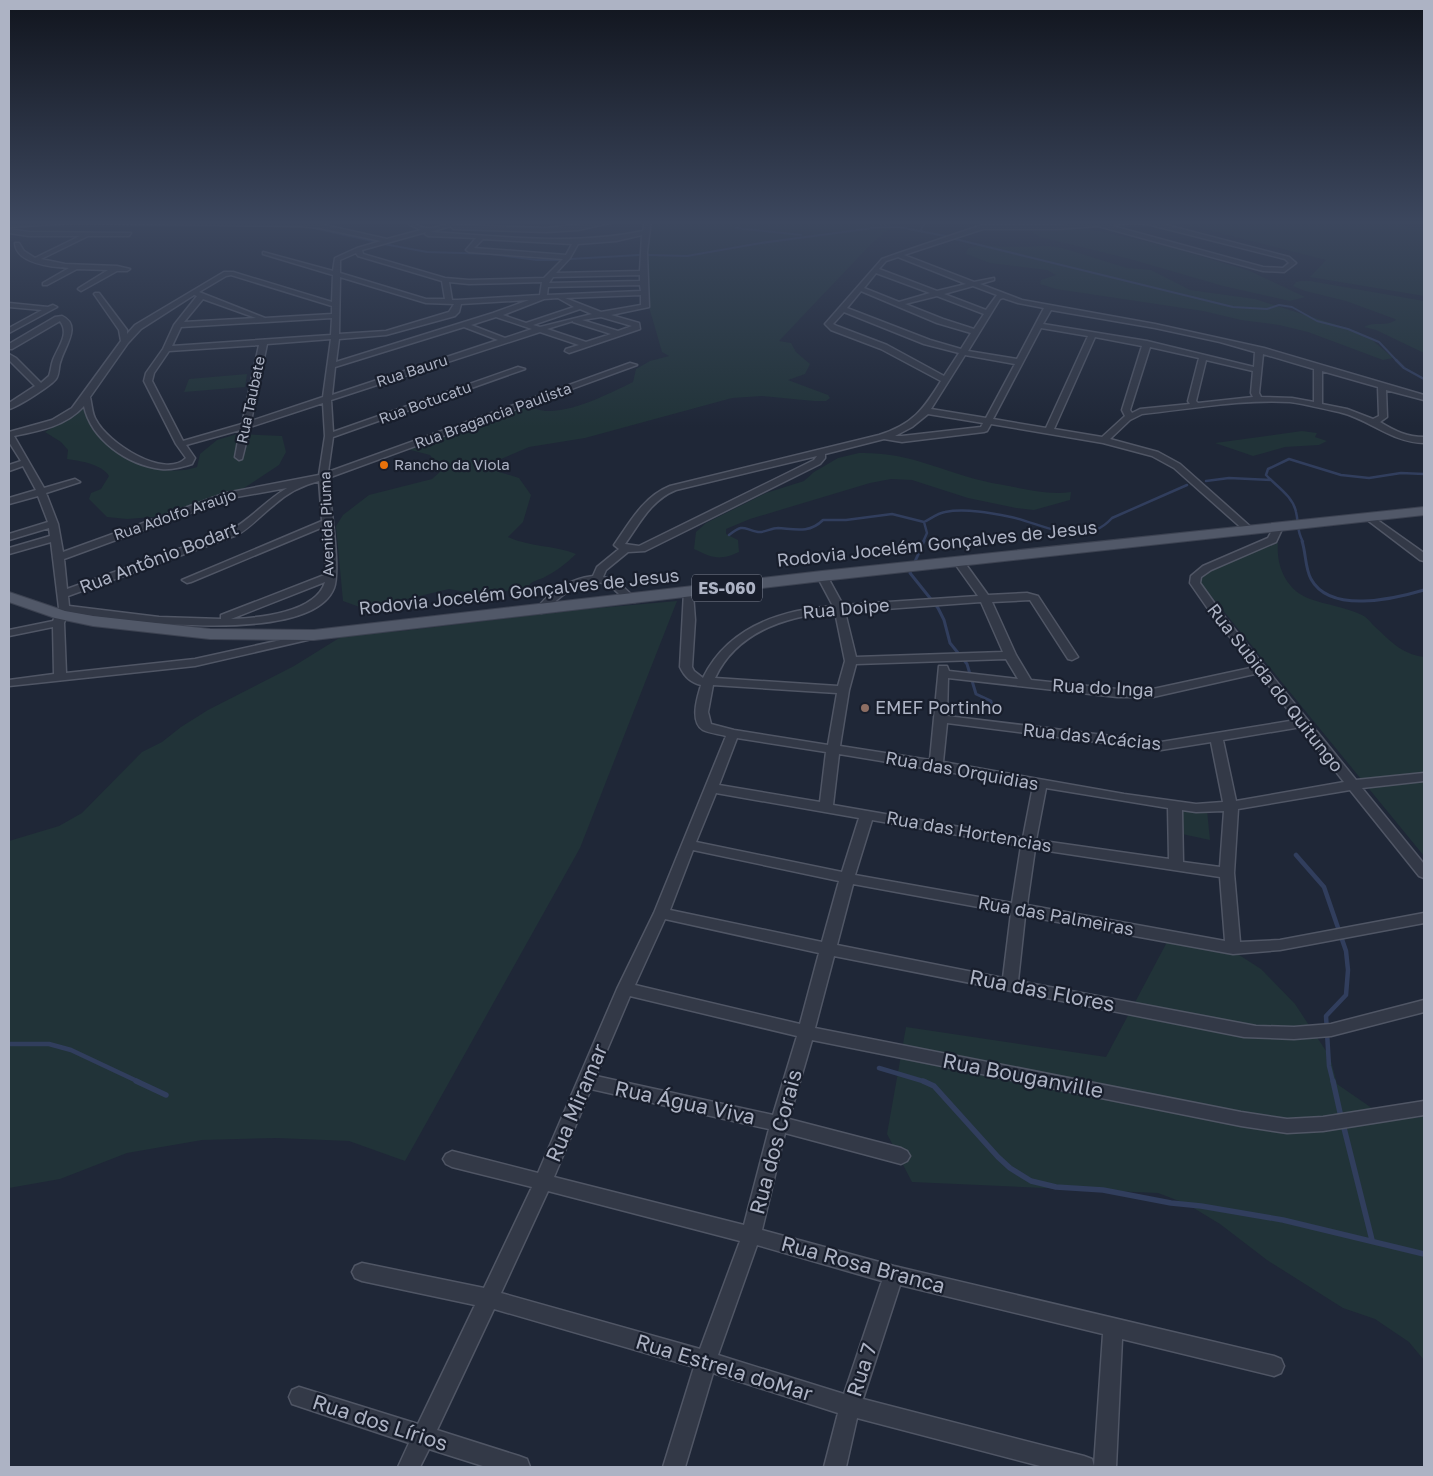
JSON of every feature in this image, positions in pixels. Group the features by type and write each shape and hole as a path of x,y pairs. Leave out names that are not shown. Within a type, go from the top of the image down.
{"main road":[{"name":"Rodovia Jocelém Gonçalves de Jesus","path":"9,597 61,615 93,621 210,634 314,635 631,600 822,576 1424,511"}],"street":[{"path":"60,676 63,594 53,524 41,491 9,435 48,426 63,420 86,398 125,341 148,319 198,289"},
{"path":"273,289 336,310"},
{"name":"Avenida Piuma","path":"61,615 211,622 272,617 297,611 324,596 332,576 323,477 329,436 327,399 335,338 335,289"},
{"path":"383,289 421,300 449,302 644,292 644,289"},
{"path":"447,289 449,302"},
{"path":"543,297 545,289"},
{"path":"858,289 830,321 831,327 884,347 946,380"},
{"path":"861,289 940,322 976,332"},
{"path":"923,289 988,313"},
{"path":"898,304 954,289"},
{"path":"984,289 1001,296 1048,308 1155,326 1261,350 1424,398"},
{"path":"192,292 268,320"},
{"name":"Rua Bauru","path":"180,444 245,426 505,340 574,320 645,307 644,292"},
{"path":"97,294 123,330 125,341"},
{"path":"86,398 91,418 98,430 114,447 125,454 148,463 170,467 191,461 180,444 148,381 150,372 167,350 178,325 202,296"},
{"path":"556,296 580,307 636,325 637,327 569,351"},
{"path":"821,453 821,458 817,462 641,549 626,549 620,546 619,542 649,503 667,490 884,437 906,427 926,411 997,298 1001,296"},
{"path":"331,366 496,315 543,297"},
{"path":"9,305 17,300"},
{"path":"167,350 386,333 452,314 455,312 458,302"},
{"path":"9,305 51,308 9,331"},
{"path":"526,325 580,307"},
{"path":"842,308 916,339 963,352 1019,362"},
{"path":"884,437 896,439 981,430 988,421 1048,308"},
{"path":"178,325 268,320 336,310"},
{"path":"496,315 587,345"},
{"path":"9,347 60,318 65,320 67,342 56,362 52,379 9,407"},
{"path":"574,320 619,334"},
{"path":"464,325 505,340"},
{"path":"1039,325 1147,344 1257,370"},
{"path":"1049,431 1093,334"},
{"name":"Rua Taubate","path":"239,457 264,343"},
{"path":"1130,416 1126,410 1147,344"},
{"path":"1258,399 1255,393 1259,351 1261,350"},
{"path":"9,356 29,378 42,387"},
{"path":"1195,405 1192,401 1203,356"},
{"name":"Rua Bragancia Paulista","path":"323,477 633,365"},
{"path":"1318,404 1318,368 1320,367"},
{"name":"Rua Botucatu","path":"329,436 521,369"},
{"path":"1374,422 1383,417 1382,388 1384,386"},
{"path":"1104,440 1130,416 1147,411 1258,399 1292,400 1318,404 1374,422 1398,436 1412,440 1424,440"},
{"path":"926,411 1104,440 1148,452 1172,463 1249,530"},
{"path":"9,468 26,462"},
{"name":"Rua Adolfo Araujo","path":"59,556 229,495 301,483 323,477"},
{"path":"9,502 75,482"},
{"name":"Rua Antônio Bodart","path":"63,594 244,527 272,501 301,483"},
{"path":"261,490 272,501"},
{"path":"1369,517 1424,558"},
{"path":"187,580 327,522"},
{"path":"9,537 53,524"},
{"name":"Rua Subida do Quitungo","path":"1278,527 1272,540 1207,568 1196,576 1195,583 1222,621 1262,669 1302,723 1424,873"},
{"path":"9,551 55,538"},
{"path":"597,580 601,569 626,549"},
{"path":"958,561 985,598 1010,656 1027,684"},
{"path":"211,622 332,576"},
{"path":"822,576 839,607 850,661 833,750 826,806"},
{"path":"541,610 547,602 575,584 597,580 612,583 631,600"},
{"path":"688,593 689,620 686,667 689,673 696,679 706,683 843,690"},
{"name":"Rua Doipe","path":"702,716 706,683 718,659 727,649 756,627 795,613 839,607 1018,596 1034,598 1072,657"},
{"path":"9,633 61,615"},
{"path":"9,683 190,663 240,654 314,635"},
{"path":"850,661 1010,656"},
{"path":"936,765 941,719 942,657"},
{"name":"Rua do Inga","path":"943,674 1027,684 1117,692 1154,693 1262,669"},
{"name":"Rua das Orquidias","path":"702,716 707,727 733,734 936,765 1040,784 1204,808 1231,806 1352,785 1424,777"},
{"name":"Rua das Acácias","path":"941,719 1161,746 1302,723"},
{"name":"Rua Miramar","path":"409,1467 487,1298 543,1183 625,989 661,913 733,734"},
{"path":"1216,738 1231,806 1227,873 1233,948"},
{"path":"1010,985 1018,908 1028,843 1040,784"},
{"name":"Rua das Hortencias","path":"712,788 826,806 1028,843 1227,873"},
{"path":"1175,804 1176,865"},
{"name":"Rua dos Corais","path":"674,1467 706,1362 751,1234 827,949 868,814"},
{"name":"Rua das Palmeiras","path":"689,845 847,878 1233,948 1280,945 1424,918"},
{"name":"Rua das Flores","path":"661,913 827,949 1244,1031 1272,1034 1343,1028 1424,1006"},
{"name":"Rua Bouganville","path":"625,989 806,1032 1241,1120 1287,1126 1323,1124 1424,1108"},
{"name":"Rua Água Viva","path":"586,1081 779,1124 901,1156"},
{"name":"Rua Rosa Branca","path":"452,1159 751,1234 894,1275 1274,1366"},
{"name":"Rua Estrela doMar","path":"362,1272 487,1298 850,1406 1084,1467"},
{"name":"Rua 7","path":"835,1467 850,1406 894,1275"},
{"path":"1105,1467 1113,1328"},
{"name":"Rua dos Lírios","path":"299,1396 422,1438 519,1467"}],"shaded area":[{"path":"648,289 828,289 779,341 791,343 796,352 810,364 805,374 788,380 828,395 830,398 826,401 814,401 762,396 732,398 585,438 529,447 501,459 495,464 493,470 519,478 531,495 523,522 508,537 524,543 576,554 569,561 526,588 482,595 449,589 365,609 343,601 336,526 343,515 369,495 432,479 441,471 430,455 403,448 527,404 538,410 565,409 596,399 633,382 636,369 650,361 669,356 662,352 649,307"},
{"path":"1056,289 1188,289 1255,299 1356,331 1370,338 1393,358 1383,360 1308,332 1279,325 1241,320 1203,311"},
{"path":"1236,289 1288,289 1305,297 1290,301"},
{"path":"1300,289 1355,289 1424,301 1424,353 1376,330 1364,327 1372,324 1392,322 1395,319 1346,301"},
{"path":"1381,289 1424,289 1424,296"},
{"path":"247,374 245,387 184,392 189,379"},
{"path":"79,406 95,419 105,438 114,447 135,461 160,469 185,470 197,467 200,454 217,440 237,434 282,436 286,452 279,465 241,490 166,516 127,519 107,517 89,499 91,493 101,489 109,476 96,466 67,459 68,450 61,442 45,432 68,418"},
{"path":"1302,431 1317,433 1315,437 1327,441 1319,445 1285,447 1253,456 1215,443"},
{"path":"859,453 876,453 905,458 975,479 1024,489 1047,492 1071,492 1070,500 1034,510 1016,508 968,498 912,480 891,479 870,483 750,519 726,529 726,534 738,540 739,552 732,555 716,557 706,555 694,549 696,532 706,523 766,493 804,481 814,472 838,458"},
{"path":"1278,543 1281,568 1284,576 1295,590 1310,599 1362,615 1396,646 1408,653 1424,657 1424,856 1194,575"},
{"path":"677,601 580,848 405,1161 349,1141 277,1138 202,1140 127,1153 60,1179 9,1188 9,841 59,826 82,813 142,752 162,742 208,710 294,666 344,635 402,631 576,610"},
{"path":"1180,806 1207,810 1210,840 1182,834"},
{"path":"1168,936 1236,953 1261,969 1295,1004 1330,1057 1337,1084 1379,1113 1418,1118 1424,1114 1424,1360 1409,1342 1375,1319 1343,1308 1267,1260 1220,1224 1187,1204 1158,1193 912,1182 887,1134 906,1027 1106,1057 1167,942"}],"waterway":[{"path":"1159,289 1233,307 1267,309 1279,305 1292,307 1317,321 1348,329 1379,342 1397,361"},
{"path":"1397,361 1404,368 1424,379"},
{"path":"1303,542 1298,530 1294,506 1288,496 1266,475 1268,469 1289,459 1341,475 1369,478 1401,473 1424,474"},
{"path":"1206,481 1229,478 1271,480"},
{"path":"924,522 942,513 969,511 1011,517 1050,529 1076,534 1089,532 1101,527 1112,518 1187,485"},
{"path":"729,535 741,528 760,532 778,528 801,530 812,527 823,520 846,520 892,514 924,522"},
{"path":"923,542 927,533 924,522"},
{"path":"924,541 910,573 938,608 944,620 950,643 967,664 976,694 991,701 992,710"},
{"path":"1302,541 1311,579 1320,590 1332,597 1347,600 1380,600 1424,590"},
{"path":"1296,855 1324,887 1346,951 1348,970 1346,995 1326,1016 1329,1066 1333,1082"},
{"path":"9,1044 49,1044 71,1050 139,1082"},
{"path":"879,1068 924,1081"},
{"path":"136,1081 166,1095"},
{"path":"924,1081 934,1086 998,1157 1010,1168 1031,1181 1056,1187 1103,1190 1171,1203 1201,1206 1283,1220 1424,1254"},
{"path":"1333,1081 1341,1117"},
{"path":"1343,1124 1372,1240"}],"place":[{"name":"Rancho da Viola","path":"384,465"},
{"name":"EMEF Portinho","path":"865,708"}]}
